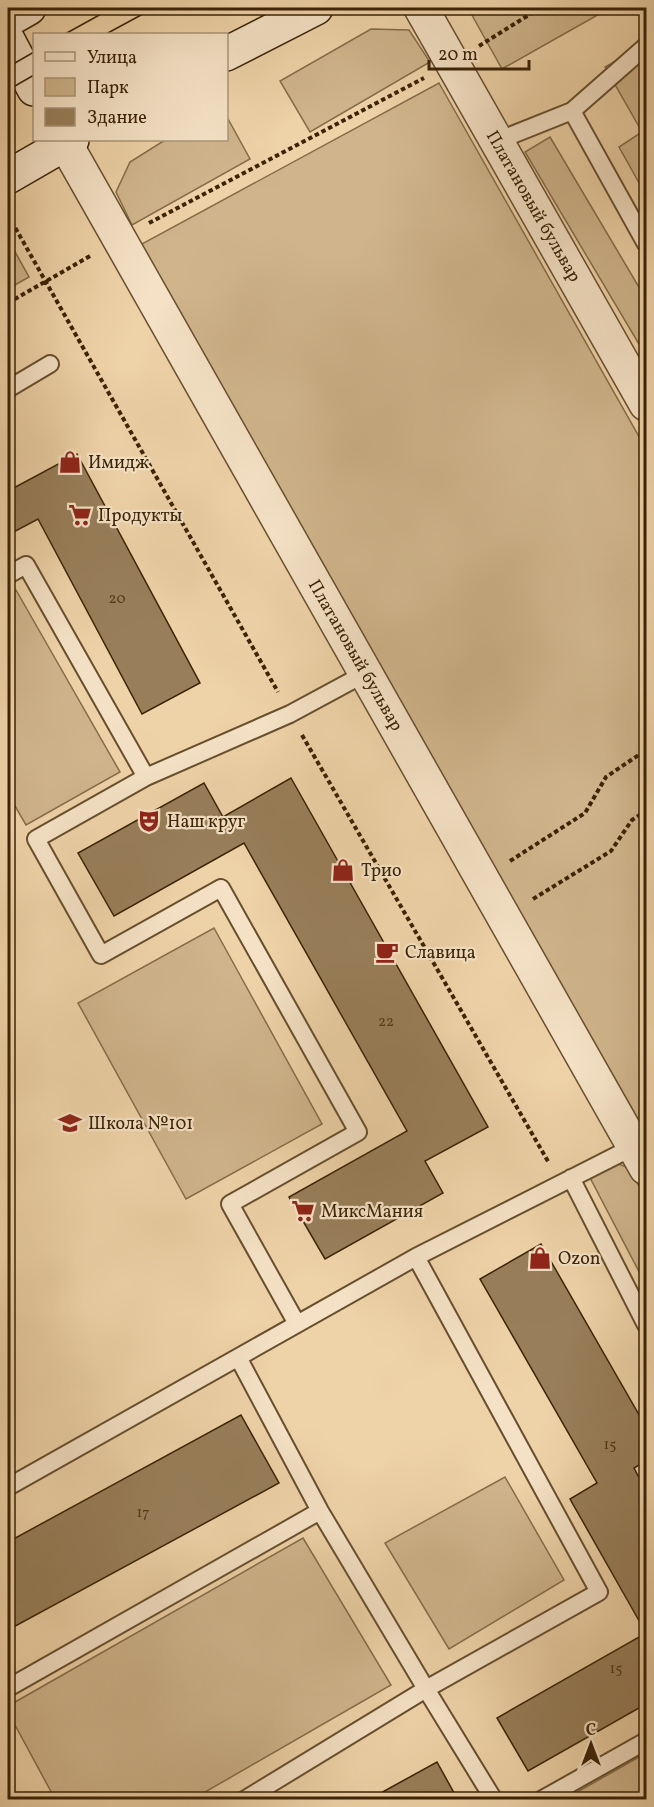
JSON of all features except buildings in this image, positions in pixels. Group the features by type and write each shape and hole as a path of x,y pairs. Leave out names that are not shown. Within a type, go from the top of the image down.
{"street":[{"path":"8,20 29,8"},
{"path":"228,53 316,8"},
{"name":"Платановый бульвар","path":"421,8 643,390"},
{"path":"8,40 33,87"},
{"path":"8,177 66,141"},
{"name":"Платановый бульвар","path":"66,141 119,239 641,1157"}],"lane":[{"path":"497,141 572,111 646,46"},
{"path":"572,111 646,244"},
{"path":"8,390 50,364"},
{"path":"8,575 26,565 146,777"},
{"path":"296,1322 230,1204 358,1132 221,888 101,955 36,839 146,777 290,714 366,673"},
{"path":"8,1487 239,1359 296,1322 416,1257 571,1178 641,1157"},
{"path":"571,1178 646,1325"},
{"path":"244,1800 426,1689 599,1592 416,1257"},
{"path":"239,1359 320,1511 494,1800"},
{"path":"8,1688 320,1511"},
{"path":"541,1800 646,1741"}],"path":[{"path":"8,303 119,239 452,63 540,8"},
{"path":"482,878 585,813 606,777 646,750"},
{"path":"504,917 611,851 632,820 646,811"}],"green space":[{"path":"468,8 610,8 502,69"},
{"path":"371,29 409,30 430,62 310,132 280,81"},
{"path":"646,44 646,188 643,190 619,147 642,132 605,67"},
{"path":"439,83 646,449 646,1134 140,245"},
{"path":"228,119 250,159 132,225 116,192 130,162 163,141 228,141"},
{"path":"550,137 646,299 646,356 525,152"},
{"path":"8,239 29,277 8,289"},
{"path":"16,590 120,772 26,825 8,794 8,595"},
{"path":"214,928 322,1124 186,1199 78,1003"},
{"path":"608,1160 629,1168 646,1199 646,1285 586,1170"},
{"path":"505,1477 564,1580 449,1649 385,1543"},
{"path":"303,1538 391,1685 193,1799 55,1799 8,1712 8,1706"},
{"path":"646,1753 646,1799 565,1799"}],"tram line":[{"path":"67,33 112,8"},
{"path":"108,33 154,8"},
{"path":"8,67 33,53"},
{"path":"8,90 33,76"}],"place":[{"name":"Имидж","path":"70,462"},
{"name":"Продукты","path":"80,515"},
{"name":"Наш круг","path":"149,821"},
{"name":"Трио","path":"343,870"},
{"name":"Славица","path":"387,952"},
{"name":"Школа №101","path":"70,1123"},
{"name":"МиксМания","path":"303,1211"},
{"name":"Ozon","path":"540,1258"}]}
